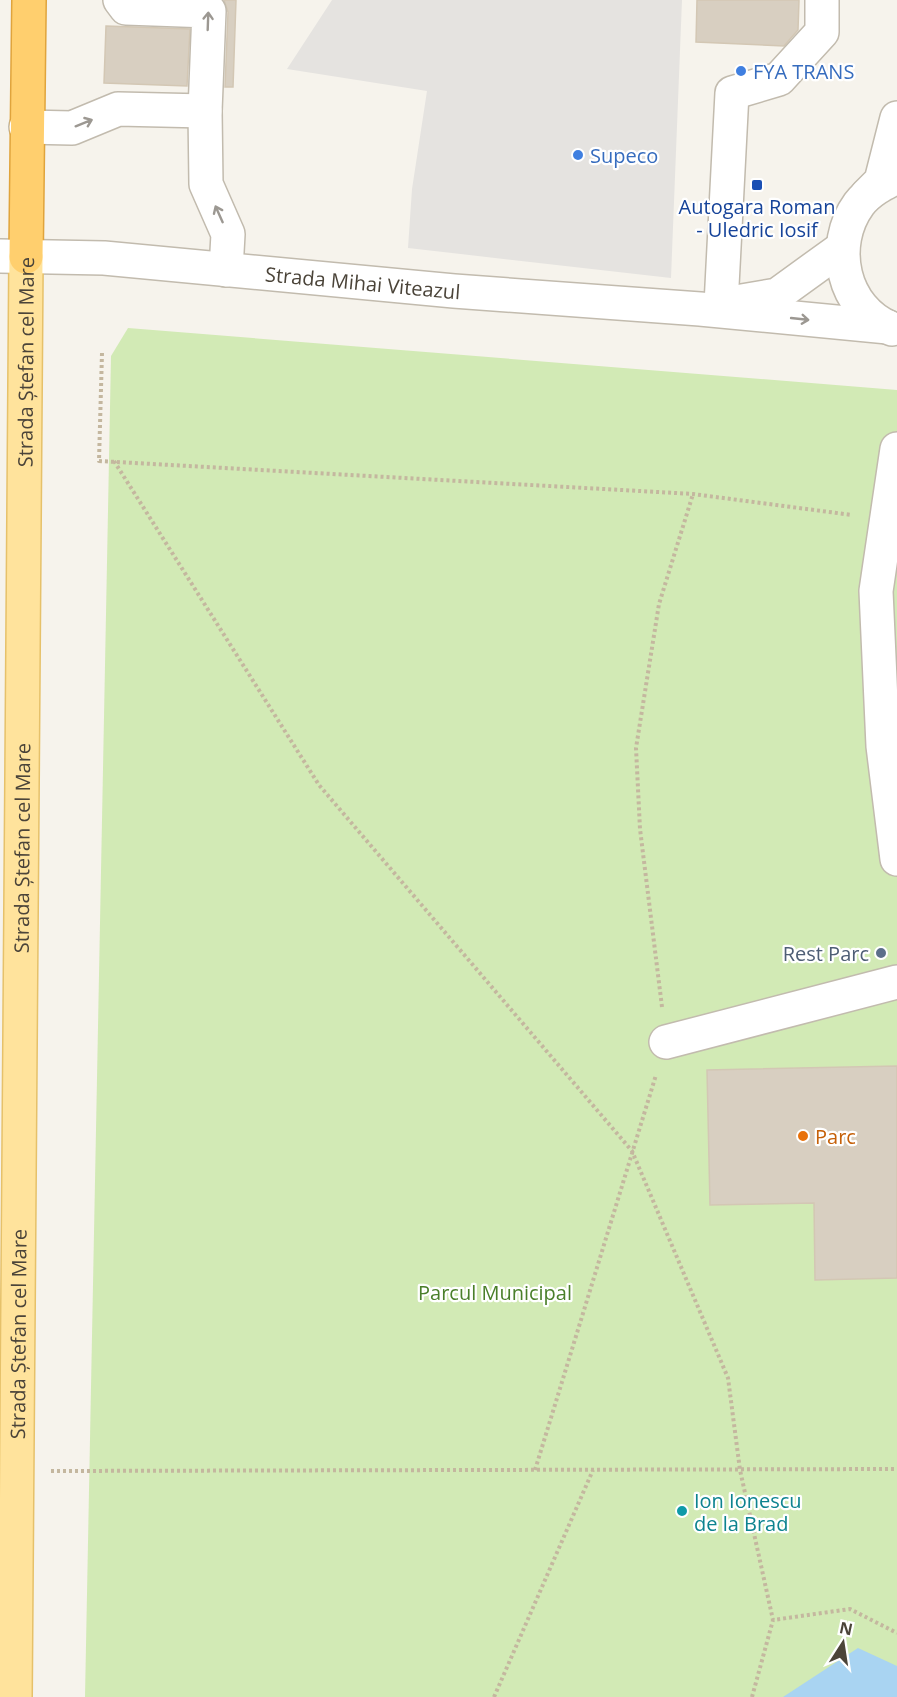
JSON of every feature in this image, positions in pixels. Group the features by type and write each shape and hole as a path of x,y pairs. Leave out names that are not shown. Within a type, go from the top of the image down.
{"highway":[{"name":"Strada Ștefan cel Mare","path":"13,256 26,127 29,0"}],"main road":[{"name":"Strada Ștefan cel Mare","path":"13,256 10,810 18,1471 15,1697"}],"street":[{"path":"120,0 126,8 208,11 205,111 206,184 228,234 226,270"},
{"path":"711,307 732,93 778,79 822,32 822,0"},
{"path":"26,127 72,128 118,110 205,111"},
{"path":"860,203 881,181 897,118"},
{"name":"Strada Mihai Viteazul","path":"892,329 868,313 853,295 844,272 842,248 847,224 860,203 877,187 897,177"},
{"name":"Strada Mihai Viteazul","path":"711,307 777,294 842,248"},
{"name":"Strada Mihai Viteazul","path":"13,256 104,258 453,291 711,307 892,329"},
{"path":"897,449 876,591 883,746 897,859"},
{"path":"666,1042 897,982"}],"path":[{"path":"102,353 99,460 693,494 885,519"},
{"path":"114,461 319,785 633,1151 728,1378 740,1470 773,1620 752,1697"},
{"path":"534,1470 666,1042 640,829 636,748 659,604 693,494"},
{"path":"18,1471 897,1469"},
{"path":"494,1697 593,1470"},
{"path":"773,1620 850,1609 897,1633"}],"green space":[{"name":"Parcul Municipal","path":"128,328 897,390 897,1697 85,1697 111,356"}],"shaded area":[{"path":"332,0 682,0 671,278 408,248 412,189 427,91 287,69"}],"water":[{"path":"858,1648 897,1666 897,1697 783,1697"}],"building":[{"path":"224,0 236,0 233,87 225,87 228,12"},
{"path":"697,0 799,0 798,30 784,46 696,42"},
{"path":"106,26 190,29 187,86 104,83"},
{"name":"Parc","path":"897,1066 897,1278 815,1280 814,1203 710,1205 707,1070"}],"place":[{"name":"FYA TRANS","path":"741,71"},
{"name":"Supeco","path":"578,155"},
{"name":"Autogara Roman - Uledric Iosif","path":"757,185"},
{"name":"Rest Parc","path":"881,953"},
{"name":"Parc","path":"803,1136"},
{"name":"Ion Ionescu de la Brad","path":"682,1511"}]}
